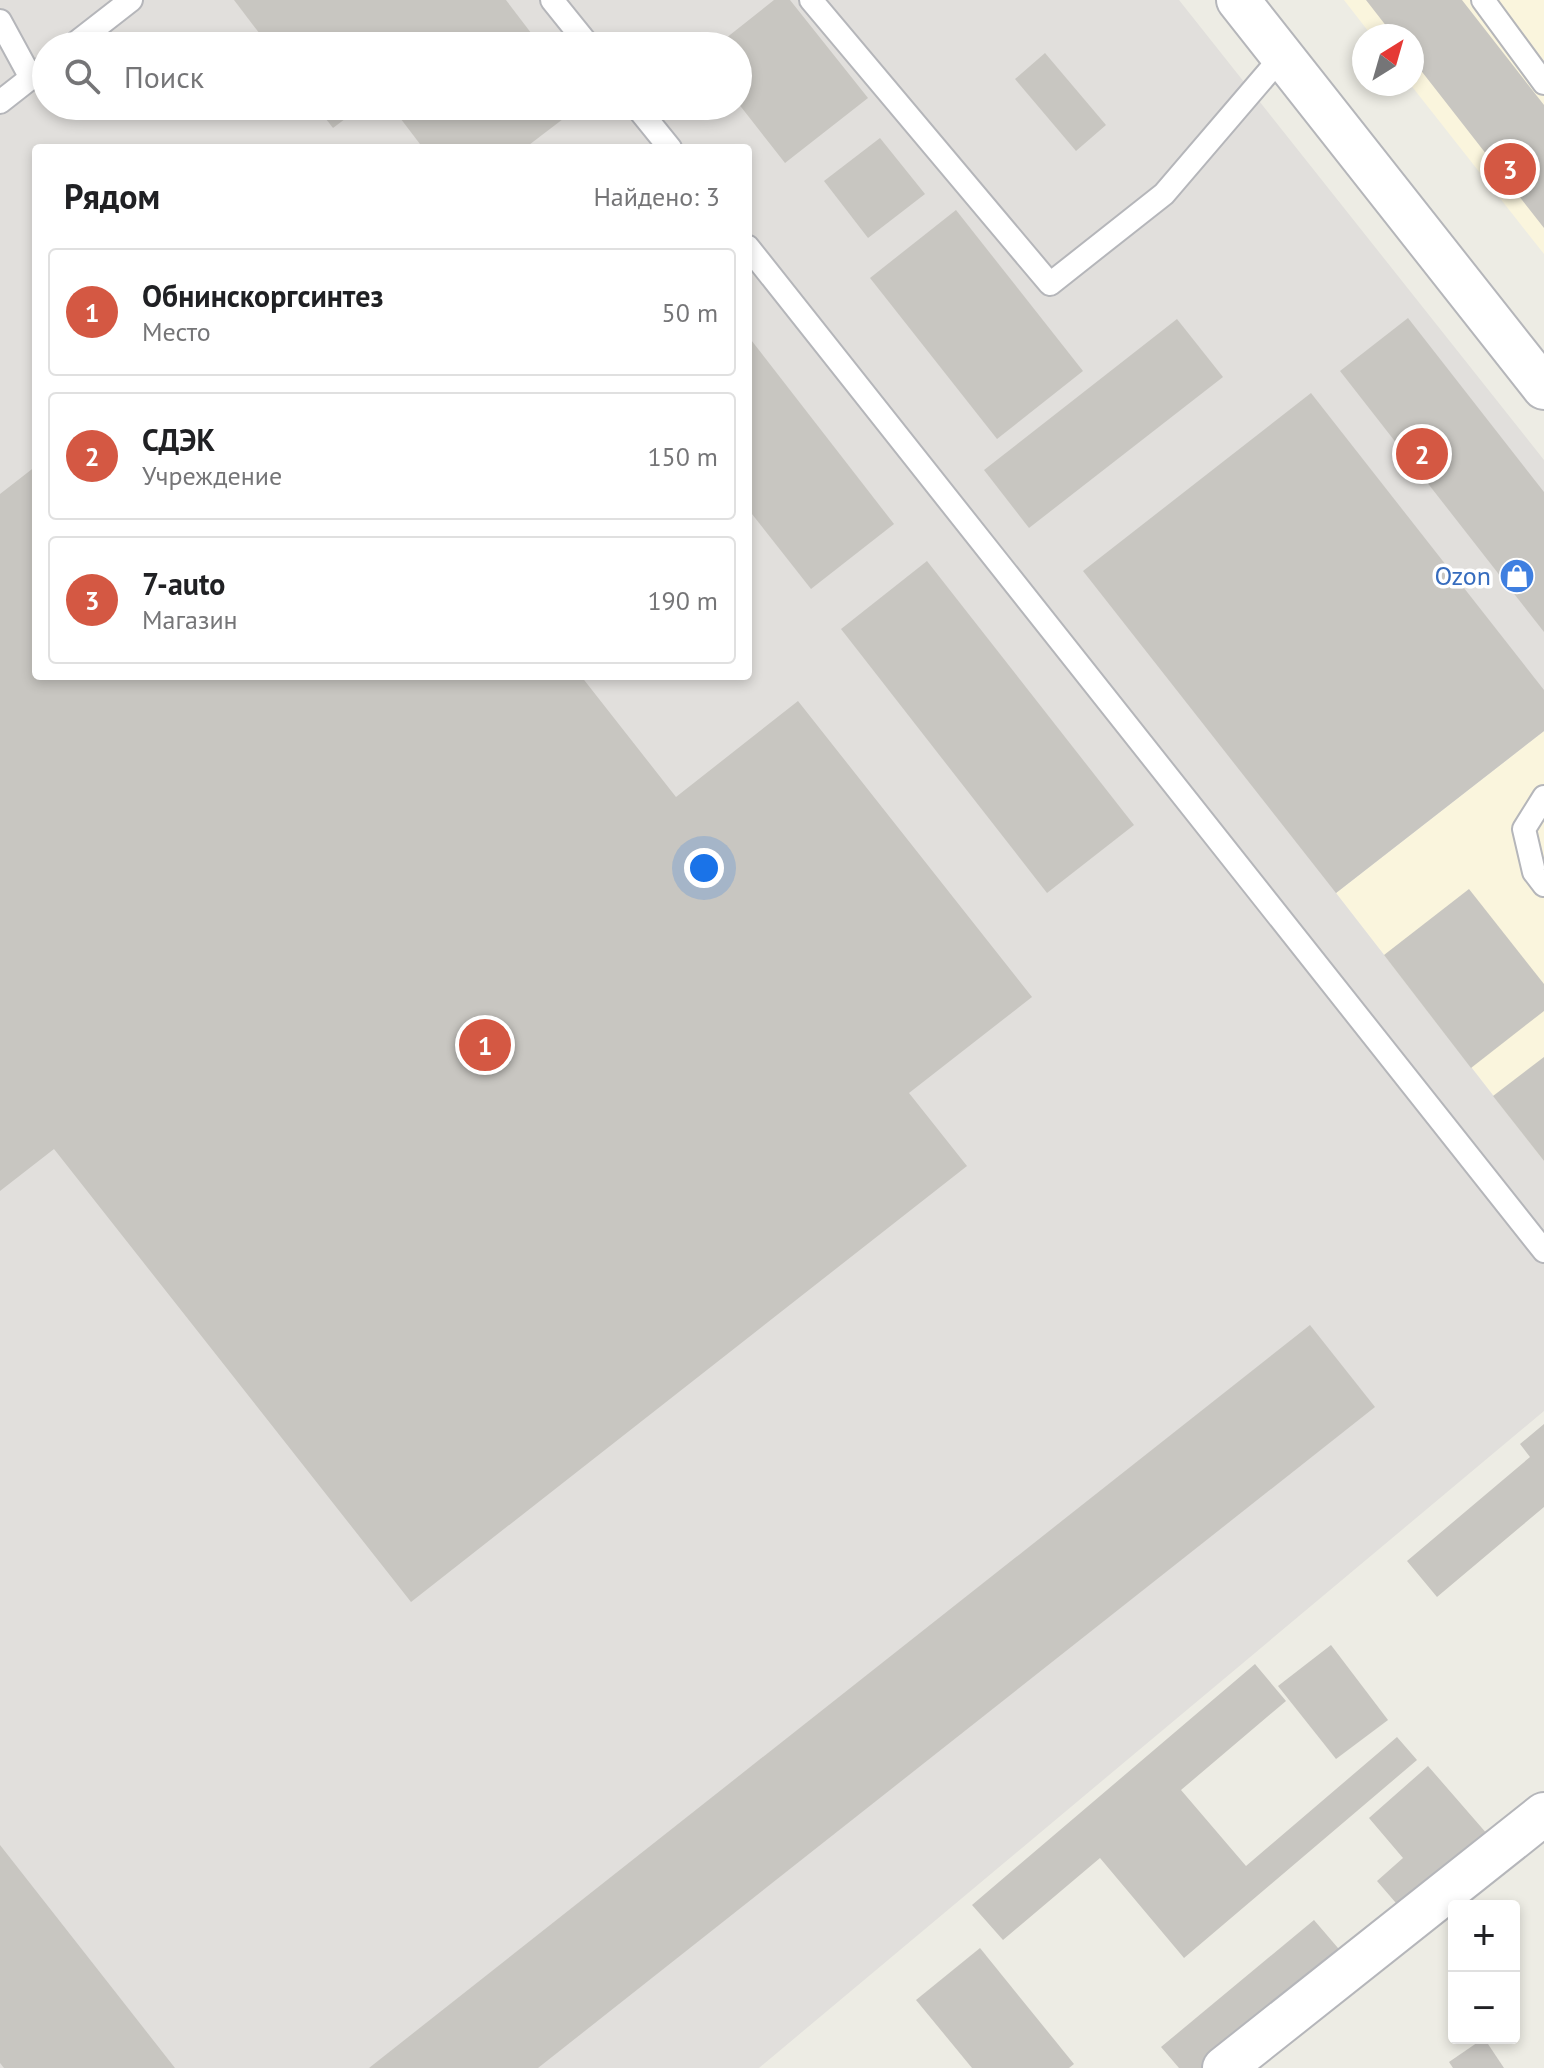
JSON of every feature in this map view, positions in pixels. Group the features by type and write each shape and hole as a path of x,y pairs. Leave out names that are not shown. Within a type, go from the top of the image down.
{"street":[{"path":"1238,0 1544,388"},
{"path":"1224,2068 1544,1814"}],"lane":[{"path":"90,32 131,0"},
{"path":"552,0 578,32"},
{"path":"811,0 1050,284 1164,194 1283,55"},
{"path":"1483,0 1544,83"},
{"path":"0,21 32,63"},
{"path":"0,102 32,77"},
{"path":"647,120 667,144"},
{"path":"752,252 1544,1251"},
{"path":"1544,797 1524,829 1534,872 1544,885"}],"shaded area":[{"path":"0,0 1179,0 1544,460 1544,731 1336,893 1544,1161 1544,1411 759,2068 0,2068"},
{"path":"1344,0 1544,0 1544,254 1419,96 1424,96 1424,24 1363,24"},
{"path":"1544,731 1544,1161 1336,893"}],"building":[{"path":"234,0 506,0 530,32 258,32"},
{"path":"774,0 790,0 868,98 785,163 751,120 752,32 734,32"},
{"path":"1366,0 1462,0 1544,105 1544,228 1424,74 1424,24 1385,24"},
{"path":"1045,53 1106,125 1076,151 1015,79"},
{"path":"327,120 344,120 333,128"},
{"path":"402,120 562,120 530,144 420,144"},
{"path":"880,138 925,194 868,238 824,181"},
{"path":"956,210 1083,371 997,439 870,278"},
{"path":"1408,318 1544,492 1544,632 1340,371"},
{"path":"1177,319 1223,377 1029,528 984,470"},
{"path":"752,341 894,524 811,589 752,514"},
{"path":"1311,393 1544,690 1544,731 1336,893 1083,571"},
{"path":"32,469 32,680 584,680 676,797 798,701 1032,997 909,1093 967,1166 411,1602 54,1149 0,1191 0,494"},
{"path":"927,561 1134,825 1047,893 841,629"},
{"path":"1469,889 1544,984 1544,1011 1471,1068 1384,955"},
{"path":"1544,1057 1544,1161 1493,1096"},
{"path":"1310,1325 1375,1407 538,2068 369,2068"},
{"path":"1544,1424 1544,1507 1437,1597 1407,1561 1530,1457 1520,1444"},
{"path":"1331,1645 1388,1720 1336,1759 1278,1686"},
{"path":"1255,1664 1286,1701 1181,1790 1246,1866 1397,1737 1417,1760 1184,1958 1100,1858 1003,1940 972,1905"},
{"path":"1428,1766 1488,1835 1402,1910 1377,1881 1403,1858 1369,1818"},
{"path":"0,1845 175,2068 4,2068 0,2063"},
{"path":"1314,1920 1344,1955 1207,2068 1179,2068 1161,2047"},
{"path":"980,1948 1074,2064 1069,2068 972,2068 916,2000"},
{"path":"1475,2044 1488,2044 1504,2068 1453,2068 1449,2062"}],"place":[{"name":"7-auto","path":"1510,169"},
{"name":"СДЭК","path":"1422,454"},
{"name":"Ozon","path":"1517,576"},
{"name":"Обнинскоргсинтез","path":"485,1045"}]}
